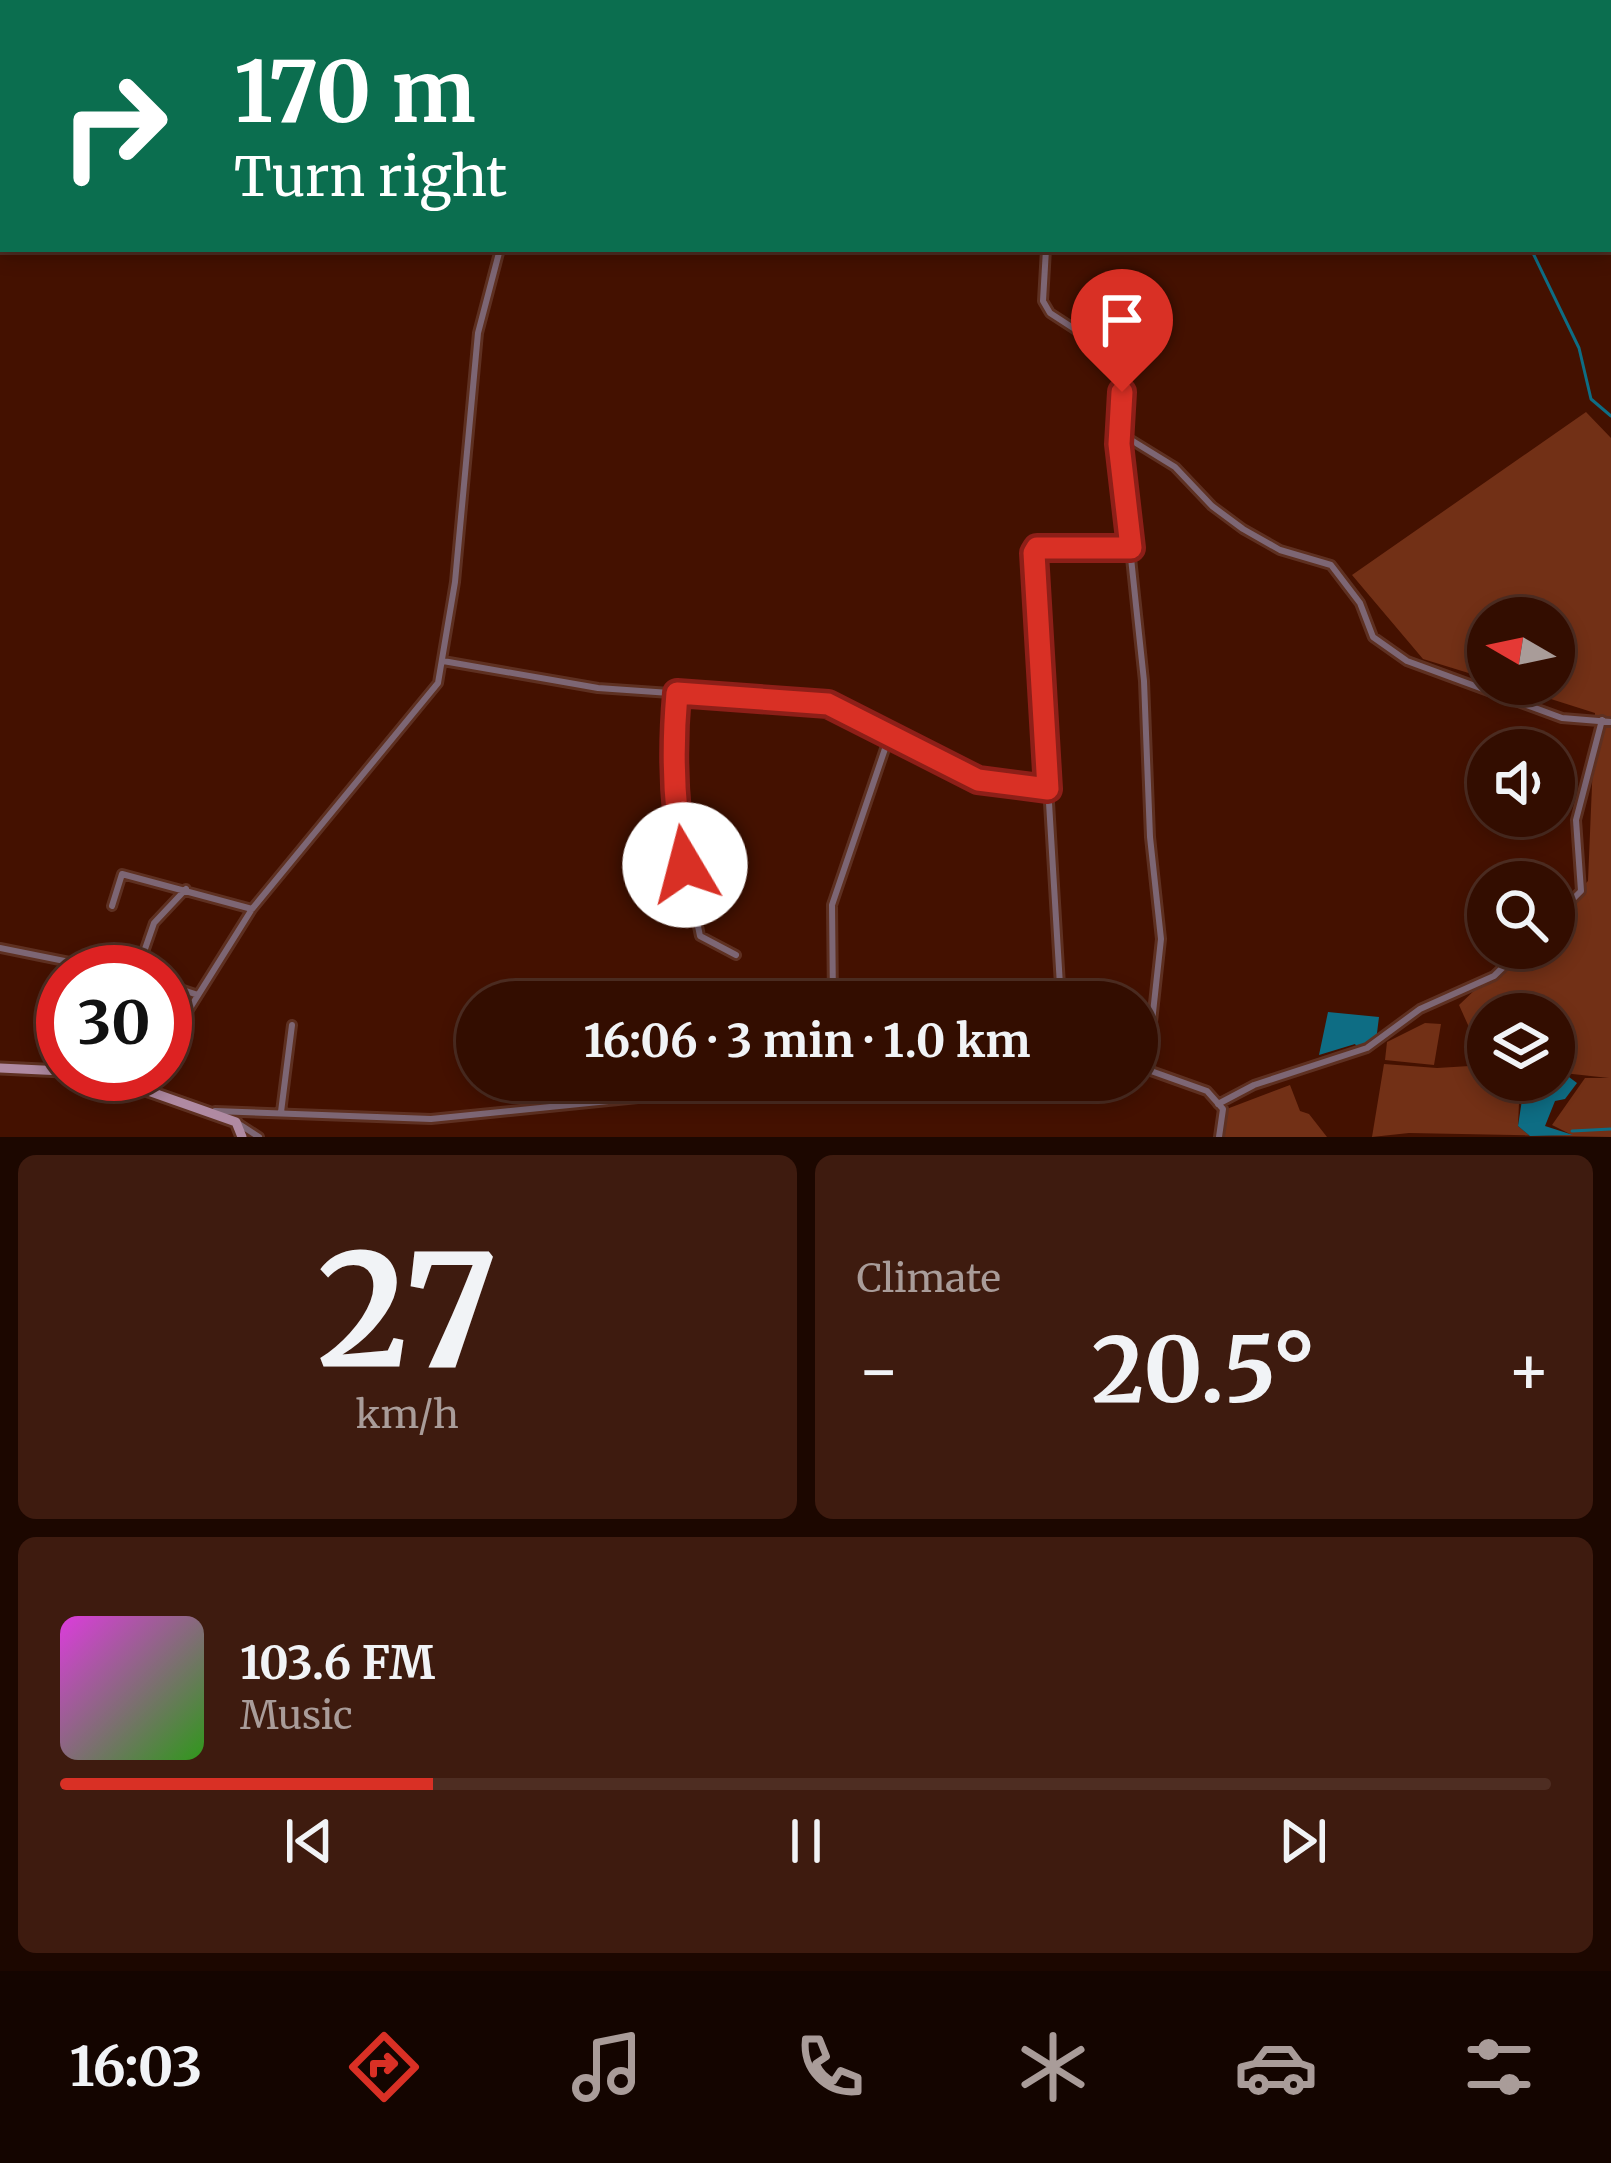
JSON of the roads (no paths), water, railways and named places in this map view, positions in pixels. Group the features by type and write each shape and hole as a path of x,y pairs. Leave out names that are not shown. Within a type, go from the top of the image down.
{"street":[{"path":"192,1005 253,909 438,683 455,582 478,333 499,252"},
{"path":"1046,252 1043,301 1050,313 1124,361 1129,372 1119,417 1123,435 1119,444 1161,939 1157,981"},
{"path":"1123,435 1175,467 1211,506 1243,529 1280,550 1331,565 1360,603 1373,637 1407,661 1562,718 1606,721 1576,820 1581,891 1575,897"},
{"path":"1060,981 1034,553 1037,548 1131,548"},
{"path":"442,661 550,682 828,704 978,780 1048,789"},
{"path":"677,693 678,830 700,936 736,955"},
{"path":"833,981 832,904 890,734"},
{"path":"112,906 122,874 253,909"},
{"path":"146,945 154,923 186,889"},
{"path":"0,948 36,955"},
{"path":"1218,1104 1254,1085 1367,1048 1420,1009 1501,969"},
{"path":"192,993 198,995"},
{"path":"281,1112 292,1025"},
{"path":"0,1068 36,1070"},
{"path":"1158,1073 1207,1091 1222,1109 1219,1137"},
{"path":"182,1101 236,1122 259,1137"},
{"path":"211,1111 431,1119 608,1101"},
{"path":"236,1122 242,1137"}],"water":[{"path":"1328,1012 1379,1017 1376,1041 1359,1050 1355,1044 1319,1055"},
{"path":"1522,1101 1555,1101 1545,1126 1573,1135 1530,1136 1518,1126"}],"waterway":[{"path":"1532,252 1579,348 1591,399 1611,416"},
{"path":"1572,1131 1611,1129"}]}
